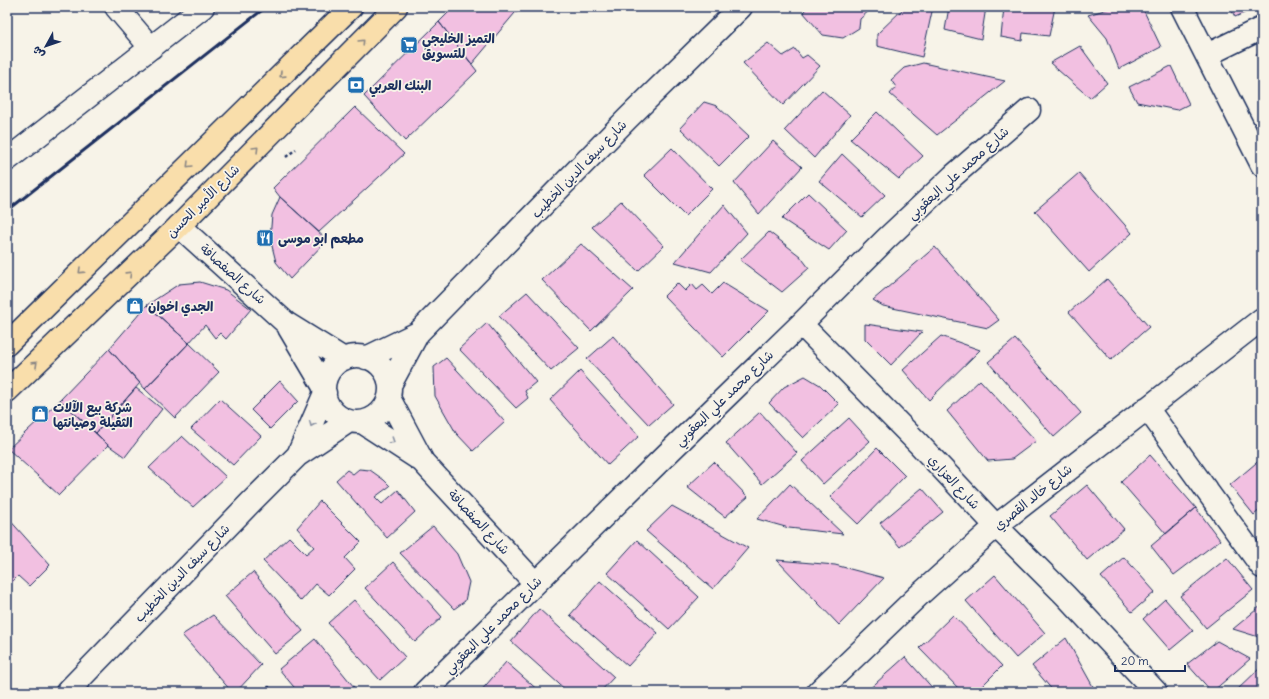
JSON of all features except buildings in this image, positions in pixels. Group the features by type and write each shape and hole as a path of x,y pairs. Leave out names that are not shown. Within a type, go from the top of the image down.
{"highway":[{"path":"7,344 351,7"},
{"name":"شارع الأمير الحسن","path":"7,391 179,226 396,7"}],"street":[{"path":"116,7 151,48"},
{"path":"7,160 203,7"},
{"name":"شارع سيف الدين الخطيب","path":"390,391 418,333 627,119 741,7"},
{"path":"1182,7 1262,165"},
{"path":"1207,55 1262,28"},
{"name":"شارع محمد علي اليعقوبي","path":"425,692 886,239 953,176 1029,110"},
{"name":"شارع الصفصافة","path":"179,226 286,324 344,359"},
{"name":"شارع خالد القصري","path":"818,692 918,596 996,526 1262,318"},
{"name":"شارع الصفصافة","path":"286,324 325,390"},
{"name":"شارع العزاري","path":"801,324 918,443 996,526 1065,595 1156,692"},
{"name":"شارع سيف الدين الخطيب","path":"366,358 418,333"},
{"path":"351,357 366,358 375,362 382,368 387,376 390,391 385,406 379,414 372,419 356,421 340,417 327,403 325,390 326,378 330,370 344,359 351,357"},
{"name":"شارع سيف الدين الخطيب","path":"298,455 325,390"},
{"name":"شارع الصفصافة","path":"390,391 422,461"},
{"path":"1147,408 1262,567"},
{"name":"شارع الصفصافة","path":"356,421 422,461 535,583"},
{"name":"شارع سيف الدين الخطيب","path":"67,692 298,455 356,421"}],"path":[{"path":"286,158 296,149"}],"railway":[{"path":"7,211 266,7"}],"place":[{"name":"التميز الخليجي للتسويق","path":"409,45"},
{"name":"البنك العربي","path":"356,85"},
{"name":"مطعم ابو موسى","path":"265,238"},
{"name":"الجدي اخوان","path":"135,306"},
{"name":"شركة بيع الآلات الثقيلة وصيانتها","path":"40,414"}]}
